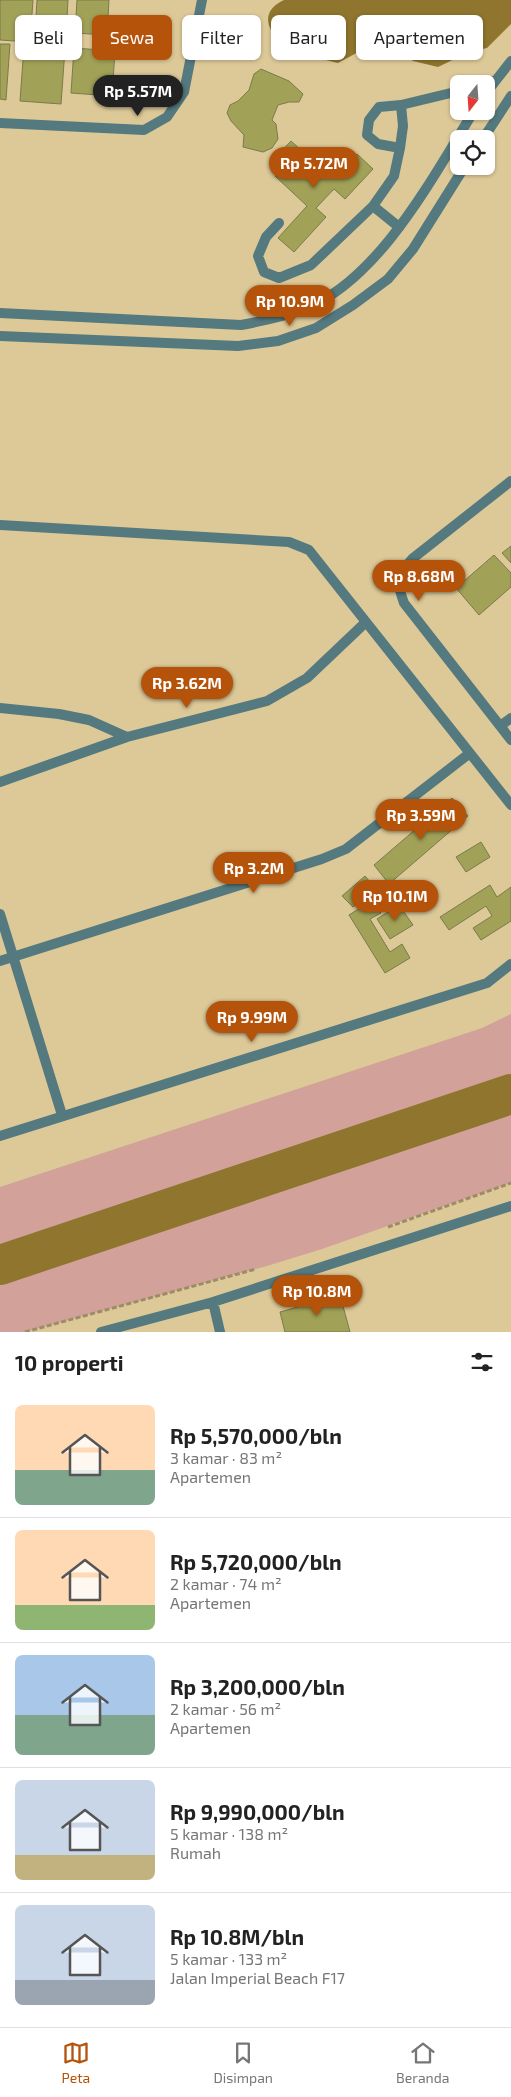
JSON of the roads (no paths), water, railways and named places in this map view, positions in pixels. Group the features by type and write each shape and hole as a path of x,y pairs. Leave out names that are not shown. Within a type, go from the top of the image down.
{"street":[{"path":"0,123 144,130 167,117 184,92 202,0"},
{"path":"495,76 511,61"},
{"path":"400,148 378,144 367,134 369,120 379,107 401,105 450,93"},
{"path":"489,130 511,96"},
{"path":"279,223 266,237 258,256 264,272 279,278 311,265 373,206 394,176 403,126 401,105"},
{"path":"0,312 241,325 276,318 308,307 340,288 371,261 399,227 468,120"},
{"path":"0,336 238,346 278,341 316,328 353,306 388,279 412,250 459,175"},
{"path":"373,206 399,227"},
{"path":"511,481 412,560 401,571 398,588 404,603 511,740"},
{"path":"0,525 289,542 309,550 511,805"},
{"path":"0,782 127,737 267,701 307,678 366,622"},
{"path":"0,708 59,714 89,720 127,737"},
{"path":"500,726 511,718"},
{"path":"0,961 322,859 346,849 470,753"},
{"path":"0,914 62,1116"},
{"path":"0,1136 488,983 511,964"},
{"path":"101,1332 213,1302 511,1206"},
{"path":"213,1302 220,1332"}],"waterway":[{"path":"0,1265 511,1094"}]}
